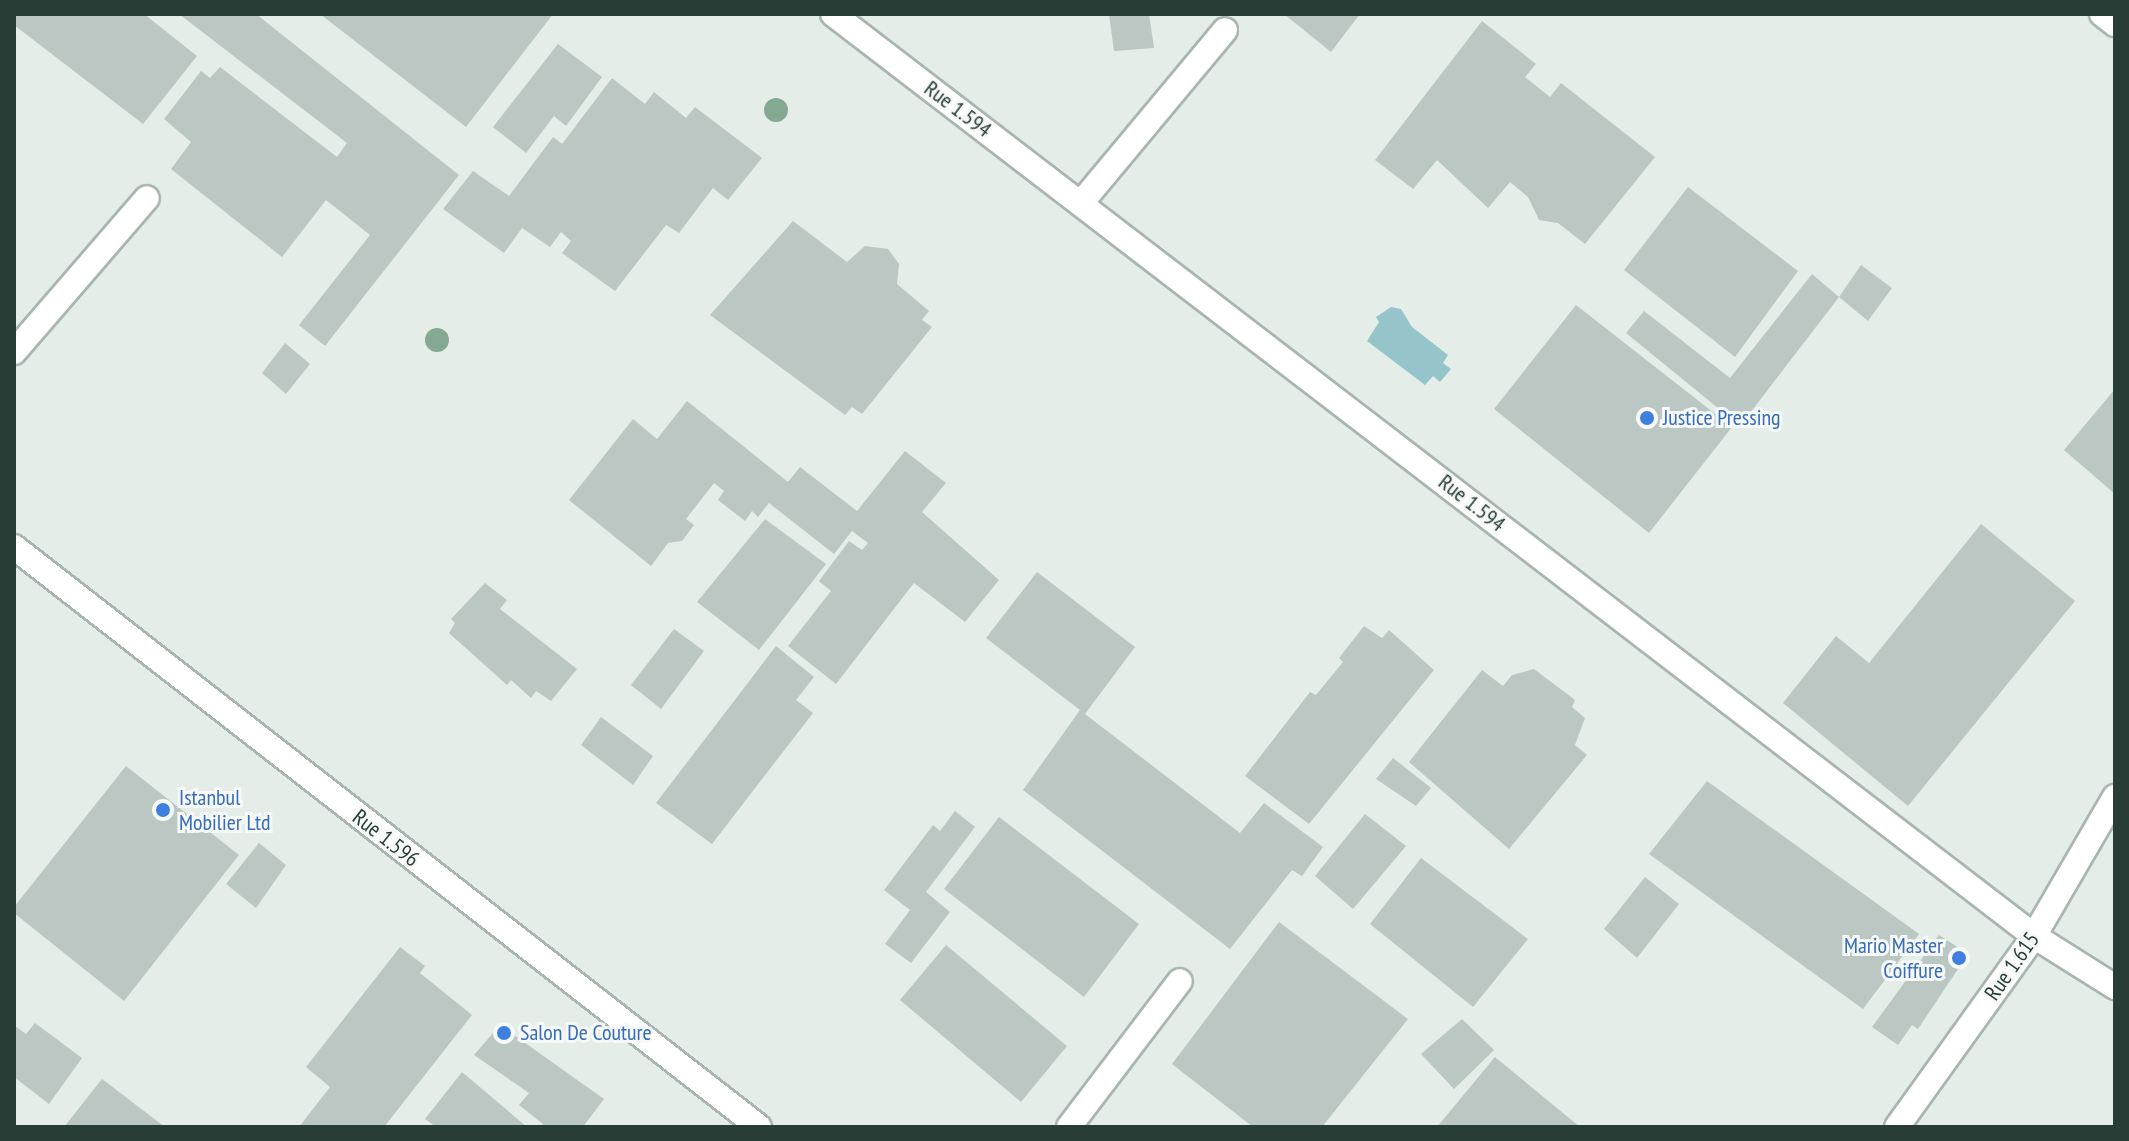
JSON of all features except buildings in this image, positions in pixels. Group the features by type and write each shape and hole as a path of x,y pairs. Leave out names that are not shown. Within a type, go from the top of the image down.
{"street":[{"name":"Rue 1.594","path":"833,14 2034,936 2115,987"},
{"path":"2102,14 2115,24"},
{"path":"1081,203 1225,30"},
{"path":"14,352 147,198"},
{"name":"Rue 1.596","path":"14,547 759,1127"},
{"name":"Rue 1.615","path":"1897,1127 2034,936 2115,797"},
{"path":"1069,1127 1180,981"}],"water":[{"path":"1391,307 1401,309 1412,327 1448,355 1443,363 1451,369 1440,382 1433,376 1425,385 1367,341 1379,322 1376,317"}],"place":[{"name":"Justice Pressing","path":"1647,418"},
{"name":"Istanbul Mobilier Ltd","path":"163,810"},
{"name":"Mario Master Coiffure","path":"1959,958"},
{"name":"Salon De Couture","path":"504,1033"}]}
